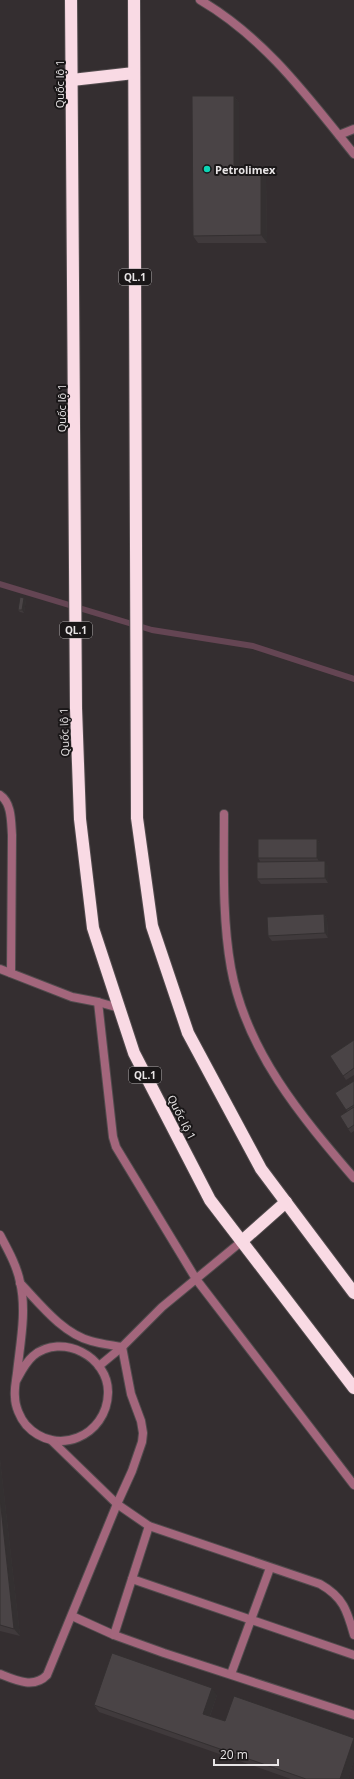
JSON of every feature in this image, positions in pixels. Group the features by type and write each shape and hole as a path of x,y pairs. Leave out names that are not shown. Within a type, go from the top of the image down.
{"highway":[{"name":"Quốc lộ 1","path":"71,0 76,708 80,819 93,928 134,1053 210,1200 354,1388"},
{"name":"QL.1","path":"134,0 137,818 152,926 188,1033 261,1170 354,1293"},
{"path":"72,80 134,73"},
{"path":"242,1241 286,1202"}],"street":[{"path":"200,0 216,9 268,51 354,154"},
{"path":"339,136 354,129"},
{"path":"0,794 8,804 11,816 11,973"},
{"path":"224,814 225,914 231,969 238,999 249,1030 263,1058 275,1077 301,1113 354,1178"},
{"path":"0,969 72,997 119,1008"},
{"path":"98,1002 113,1137 116,1147 196,1279 354,1486"},
{"path":"0,1235 14,1264 20,1283 22,1322 14,1396 18,1411 22,1418 37,1434 51,1440 66,1441 80,1437 93,1429 103,1417 108,1403 108,1388 104,1373 99,1366 94,1360 81,1351 65,1347 49,1348 34,1356 23,1367 16,1381"},
{"path":"99,1366 122,1347 162,1307 242,1241"},
{"path":"20,1283 55,1319 78,1336 90,1341 122,1347"},
{"path":"0,1674 30,1683 42,1680 50,1668 139,1454 143,1433 141,1421 130,1388 122,1347"},
{"path":"51,1440 117,1504 149,1526 320,1584 337,1596 344,1604 354,1635"},
{"path":"114,1635 149,1526"},
{"path":"231,1674 270,1568"},
{"path":"132,1579 354,1656"},
{"path":"72,1616 114,1635 164,1653 354,1715"}],"building":[{"path":"192,96 234,96 234,168 261,169 261,235 193,236"},
{"path":"20,597 24,598 22,610 18,610"},
{"path":"258,839 317,839 317,858 258,858"},
{"path":"325,861 325,878 257,879 257,862"},
{"path":"324,914 325,933 268,936 267,917"},
{"path":"354,1040 354,1068 343,1076 330,1056"},
{"path":"354,1081 354,1105 346,1110 335,1093"},
{"path":"354,1107 354,1125 348,1129 340,1116"},
{"path":"0,1498 14,1629 0,1625"},
{"path":"112,1653 212,1688 203,1714 225,1721 234,1696 354,1738 340,1779 306,1779 94,1705"}],"waterway":[{"path":"0,584 152,630 253,646 354,679"}],"place":[{"name":"Petrolimex","path":"207,169"}]}
